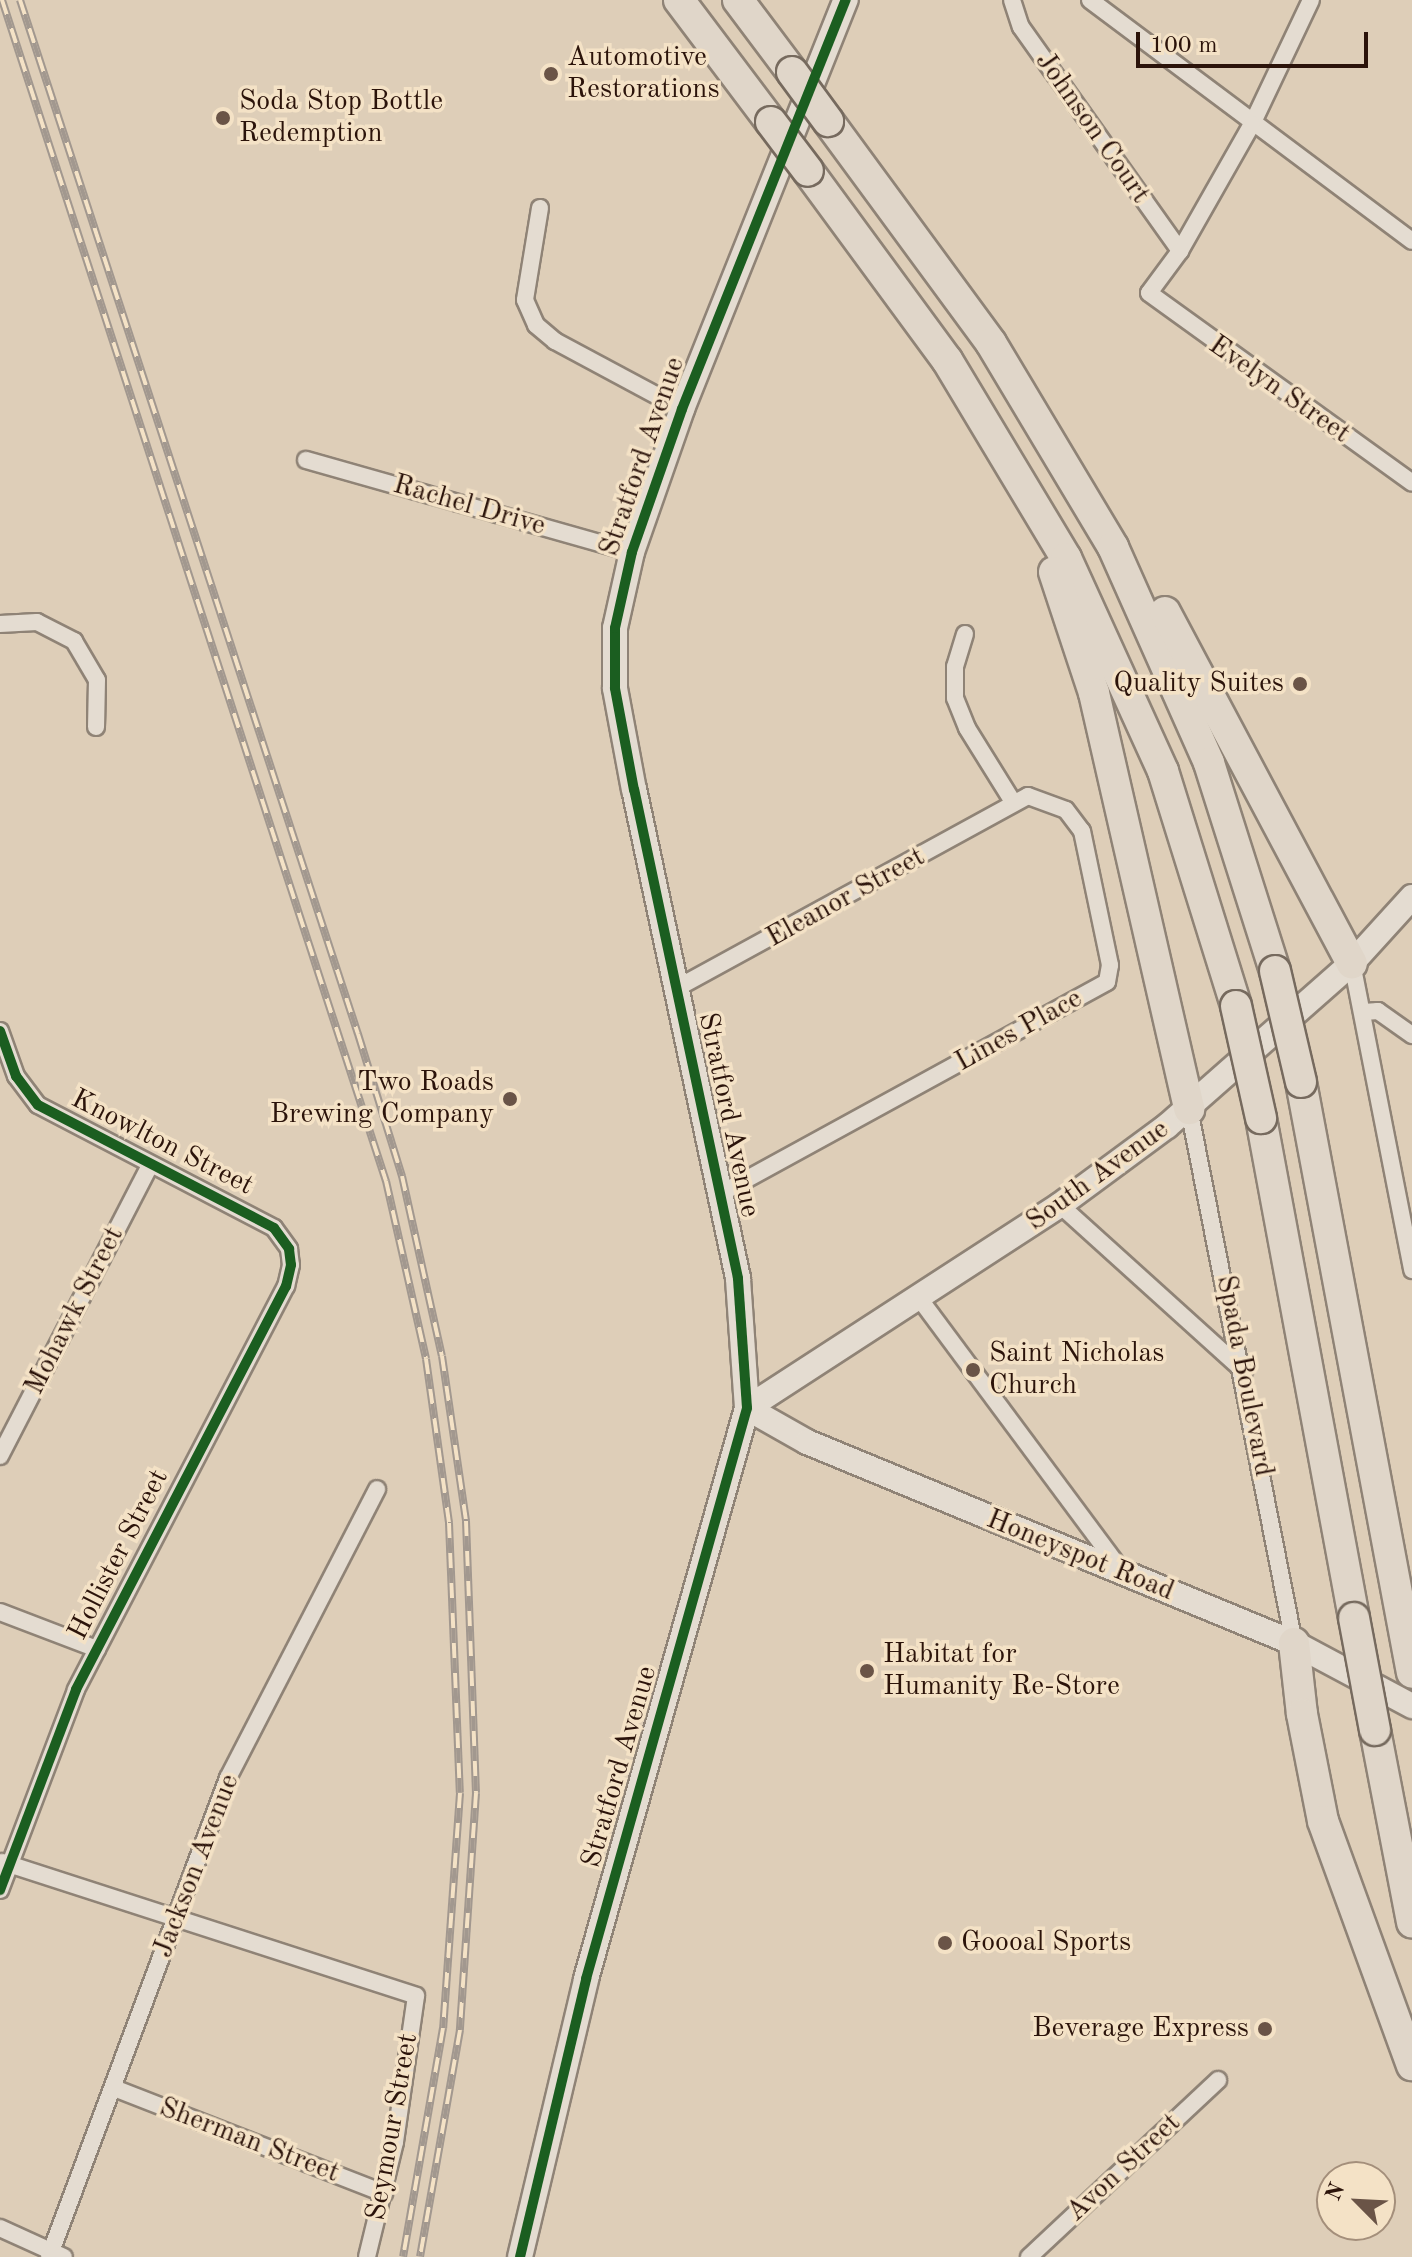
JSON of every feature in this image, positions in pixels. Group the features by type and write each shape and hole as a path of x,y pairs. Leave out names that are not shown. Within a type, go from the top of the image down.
{"highway":[{"path":"679,0 808,171 978,407 1066,558 1124,677 1183,827 1236,1006 1261,1118 1412,1922"},
{"path":"738,0 1024,392 1130,550 1352,963"},
{"path":"1024,392 1085,494 1165,654 1229,819 1275,971 1301,1082 1409,1658"},
{"path":"978,407 1078,634 1189,1109"},
{"path":"1294,1643 1302,1714 1326,1833 1412,2065"}],"main road":[{"name":"Stratford Avenue","path":"520,2257 575,2021 747,1408 744,1324 721,1193 615,688 615,628 632,552 682,409 846,0"},
{"name":"South Avenue","path":"747,1408 1060,1205 1189,1109 1352,963 1412,897"},
{"name":"Honeyspot Road","path":"747,1408 798,1438 1126,1577 1294,1643 1412,1706"}],"street":[{"name":"Johnson Court","path":"1012,0 1021,27 1180,251"},
{"path":"1090,0 1412,241"},
{"path":"1180,251 1252,124 1311,0"},
{"path":"540,208 525,300 536,325 555,341 682,409"},
{"name":"Evelyn Street","path":"1180,251 1149,293 1412,483"},
{"name":"Rachel Drive","path":"306,460 632,552"},
{"path":"0,624 37,622 74,641 97,680 96,727"},
{"path":"965,634 955,667 955,698 967,728 1013,802"},
{"name":"Lines Place","path":"721,1193 1107,982 1110,965 1082,831 1066,810 1045,799 1028,796 1013,802"},
{"name":"Eleanor Street","path":"677,988 884,879 1013,802"},
{"path":"1352,963 1412,1270"},
{"path":"1364,1012 1378,1011 1412,1035"},
{"name":"Knowlton Street","path":"0,1031 6,1071 46,1111 264,1222 289,1249"},
{"name":"Spada Boulevard","path":"1189,1109 1244,1371 1294,1643"},
{"name":"Mohawk Street","path":"0,1456 150,1166"},
{"path":"1060,1205 1244,1371"},
{"name":"Hollister Street","path":"0,1890 5,1863 64,1719 97,1649 286,1286 289,1249"},
{"path":"919,1298 1126,1577"},
{"name":"Jackson Avenue","path":"55,2255 228,1778 377,1489"},
{"path":"0,1612 97,1649"},
{"path":"5,1863 176,1922"},
{"name":"Seymour Street","path":"176,1922 416,1996 384,2193 367,2257"},
{"name":"Avon Street","path":"1029,2257 1218,2080"},
{"name":"Sherman Street","path":"114,2088 384,2193"},
{"path":"0,2228 55,2255"}],"railway":[{"path":"2,0 386,1181 426,1359 449,1523 460,1793 443,2028 403,2257"},
{"path":"20,0 358,1034 402,1176 442,1356 466,1521 476,1793 460,2030 420,2257"}],"cycle path":[{"path":"520,2257 586,1979 747,1408 738,1278 634,790 615,688 615,628 632,552 682,409 846,0"},
{"path":"0,1031 16,1076 38,1105 274,1228 289,1249 291,1265 286,1286 76,1690 0,1890"}],"place":[{"name":"Automotive Restorations","path":"551,74"},
{"name":"Soda Stop Bottle Redemption","path":"223,118"},
{"name":"Quality Suites","path":"1300,684"},
{"name":"Two Roads Brewing Company","path":"510,1099"},
{"name":"Saint Nicholas Church","path":"973,1370"},
{"name":"Habitat for Humanity Re-Store","path":"867,1671"},
{"name":"Goooal Sports","path":"945,1943"},
{"name":"Beverage Express","path":"1265,2029"}]}
